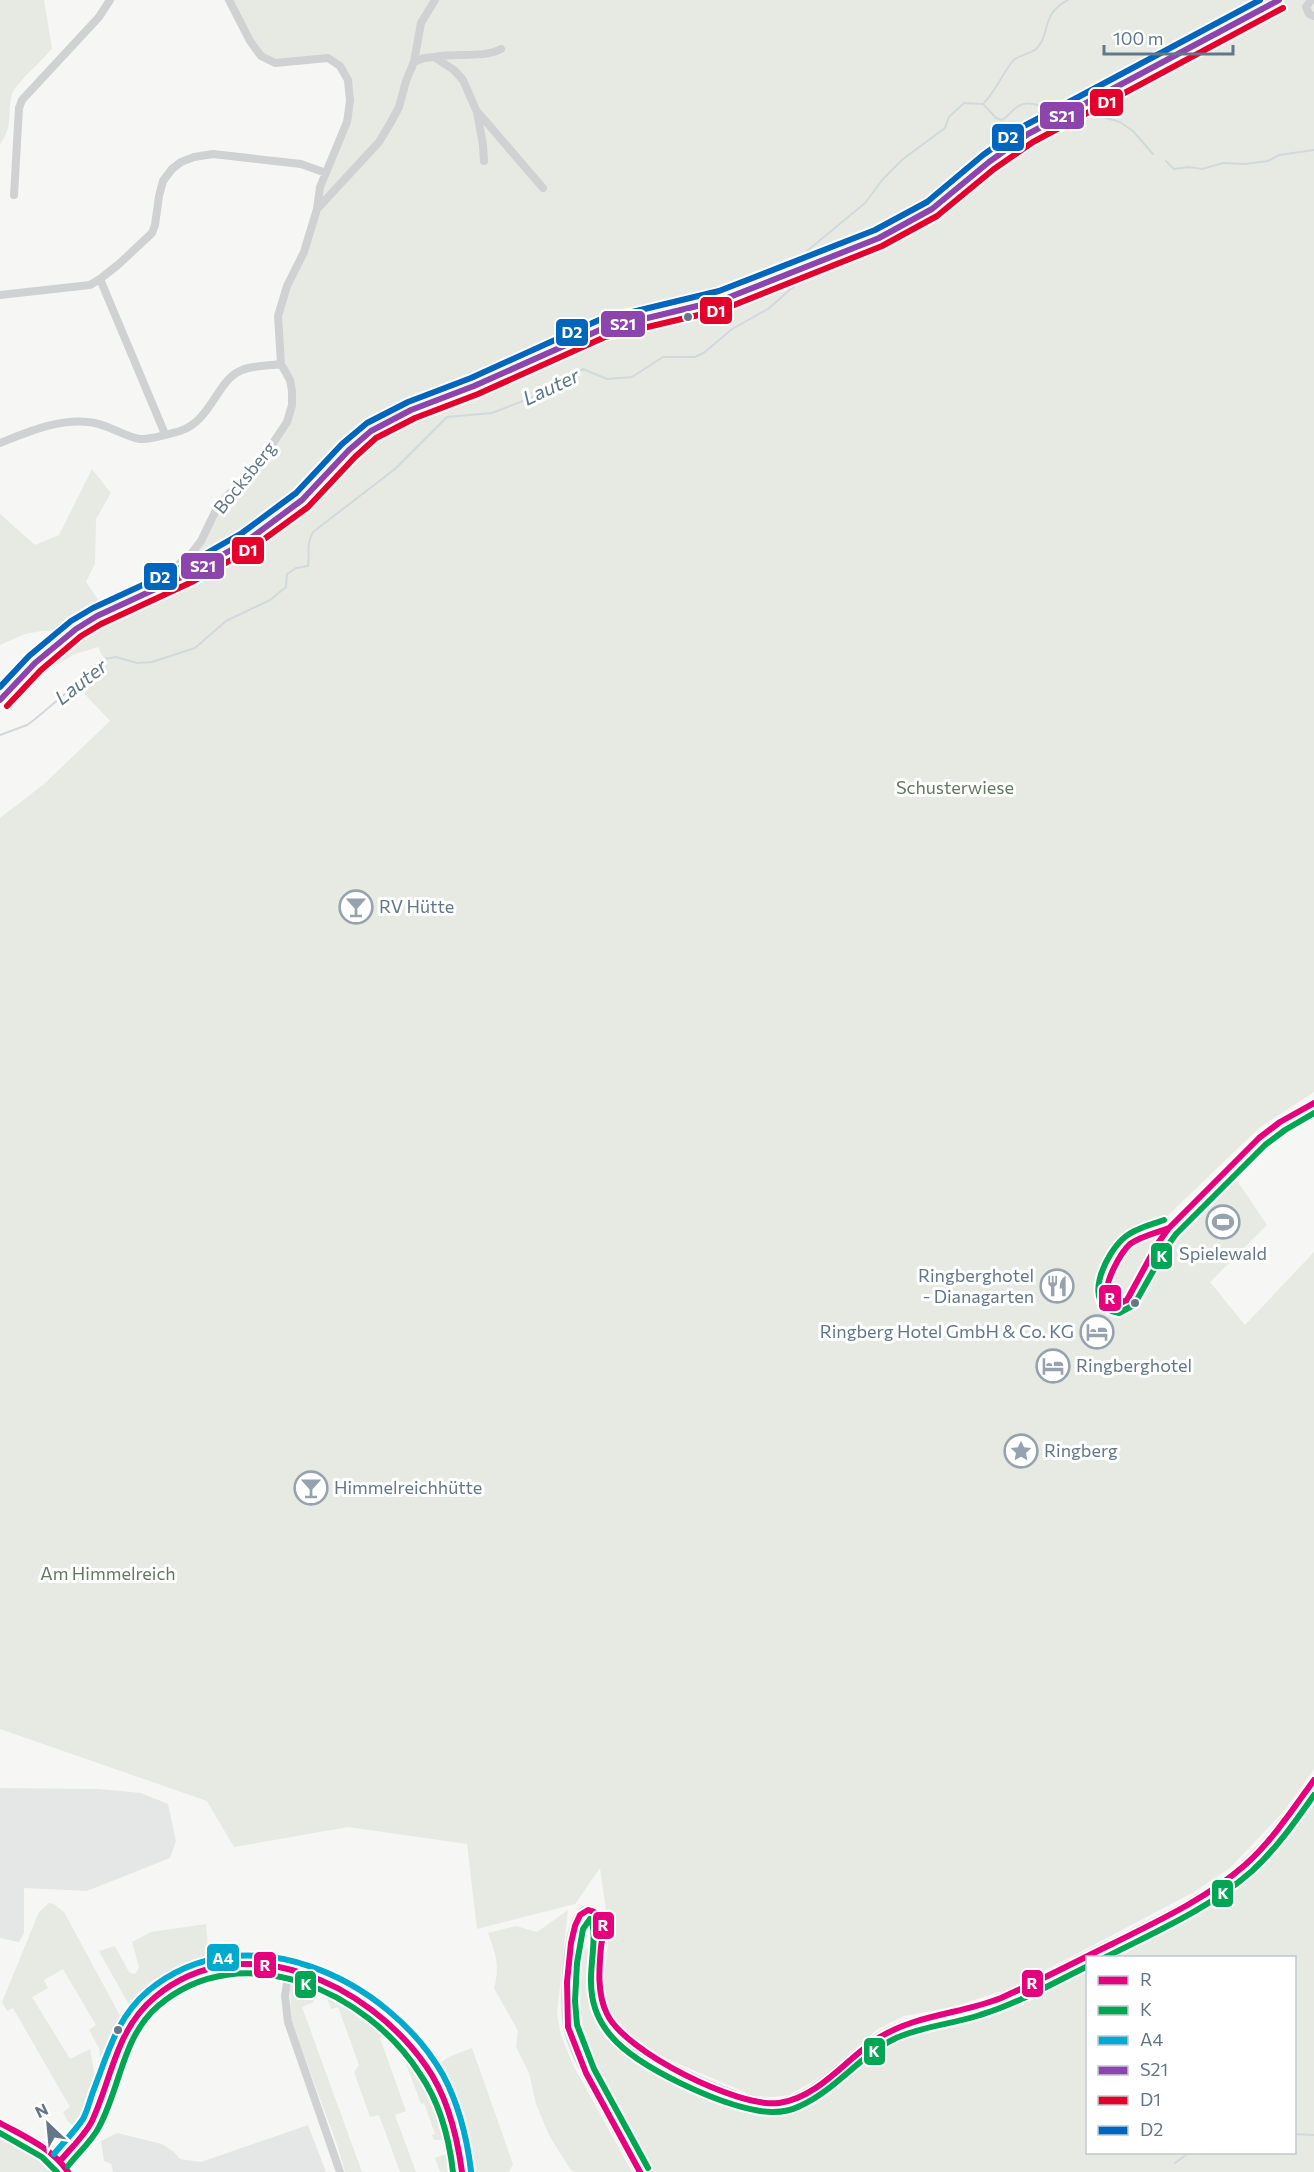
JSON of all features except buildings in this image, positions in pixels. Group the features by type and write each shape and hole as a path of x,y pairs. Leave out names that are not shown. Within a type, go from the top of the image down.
{"main road":[{"path":"1086,1956 1199,1897 1247,1864 1289,1815 1314,1780"},
{"path":"640,2172 582,2064 567,2025 566,1996 571,1939 574,1923 582,1912 594,1911 602,1921 599,1992 606,2013 619,2033 652,2057 726,2092 759,2103 781,2103 807,2093 864,2047 892,2030 970,2009 1003,1997 1086,1956"}],"street":[{"path":"14,195 19,108 22,100 99,17 110,0"},
{"name":"Bocksberg","path":"149,593 156,583 191,554 201,541 216,510 261,461 287,422 292,405 292,391 290,380 281,364 278,316 287,286 304,252 317,209 320,187 346,122 351,101 348,81 344,73 340,66 328,58 275,63 261,56 250,41 230,0"},
{"path":"317,209 379,142 399,107 414,62 421,23 435,0"},
{"path":"0,700 35,663 76,629 97,616 149,593 247,541 302,500 371,430 411,410 474,386 602,329 722,300 879,238 932,209 1028,134 1280,0"},
{"path":"1311,0 1306,7 1309,14 1314,16"},
{"path":"414,62 449,54 491,54 501,49"},
{"path":"434,57 454,70 463,80 476,110 484,161"},
{"path":"476,110 543,188"},
{"path":"0,295 90,285 100,279 152,233 163,182 172,169 181,162 194,157 213,154 301,164 326,173"},
{"path":"100,279 165,434"},
{"path":"0,443 43,427 68,421 104,424 141,439 191,427 210,407 231,377 239,371 258,366 281,364"},
{"path":"61,2160 91,2122 119,2042 129,2024 157,1993 190,1973 218,1965 252,1962 289,1969 324,1981 375,2011 418,2054 436,2082 458,2144 462,2172"},
{"path":"289,1969 285,1996 288,2022 340,2172"},
{"path":"0,2123 61,2160 68,2172"}],"shaded area":[{"path":"0,1788 99,1789 141,1793 168,1804 176,1841 170,1858 87,1891 24,1888 24,1933 19,1942 0,1938"},
{"path":"308,2125 326,2172 113,2172 111,2164 104,2161 101,2141 117,2133 162,2144 180,2159 201,2162"}],"green space":[{"path":"0,0 44,0 52,48 14,90 10,102 8,129 0,144"},
{"path":"229,0 1314,0 1314,1092 1259,1128 1161,1222 1175,1243 1234,1176 1267,1225 1210,1282 1245,1325 1314,1252 1314,1769 1284,1811 1230,1868 1194,1892 1005,1990 953,2007 904,2016 878,2029 819,2078 789,2095 754,2096 667,2059 633,2038 616,2021 610,2011 604,1983 609,1931 600,1868 575,1904 477,1929 467,1844 348,1827 234,1847 207,1801 0,1729 0,818 44,784 110,721 80,689 87,675 105,661 98,647 73,655 49,669 35,663 76,629 149,593 191,554 216,510 261,461 292,405 278,316 298,262 320,187 346,122 348,80 328,58 275,63 261,56"},
{"path":"92,469 111,493 96,519 95,564 86,582 99,601 53,631 25,634 0,645 0,514 35,545 59,535"},
{"path":"1314,1788 1314,2172 646,2172 586,2059 575,2032 571,2012 572,1978 579,1956 595,1944 593,1980 597,2007 608,2029 629,2051 656,2067 732,2101 757,2109 784,2108 812,2098 860,2056 883,2041 896,2035 967,2016 995,2005 1086,1960 1086,2154 1296,2154 1296,1956 1093,1956 1237,1878"},
{"path":"49,1903 64,1912 123,2021 112,2037 101,2071 99,2048 89,2030 96,2025 63,1969 44,1980 48,1988 32,1997 70,2059 90,2049 94,2072 99,2079 78,2128 68,2122 63,2112 70,2107 13,2008 7,2011 2,2002 39,1912"},
{"path":"568,1910 557,2014 561,2035 572,2063 632,2172 574,2172 570,2169 549,2135 536,2104 529,2073 516,2047 518,2031 494,1988 497,1974 496,1960 488,1933 516,1926 537,1932"},
{"path":"206,1924 209,1959 163,1980 143,1996 126,2015 124,2012 129,2005 99,1951 115,1946 129,1972 133,1974 139,1967 132,1942 151,1932"},
{"path":"296,1982 314,1984 304,1988 307,1996 311,1995 314,2002 302,2007 362,2172 345,2172 337,2144 292,2024 290,1991 292,1984"},
{"path":"326,1990 352,2004 385,2031 380,2032 382,2037 380,2038 406,2111 395,2115 416,2172 400,2172 379,2115 370,2117 354,2072 359,2065 338,2007 331,2009"},
{"path":"401,2045 422,2075 437,2104 455,2172 440,2172 435,2158 449,2153 445,2140 434,2140 432,2135 435,2134 424,2103 421,2104 400,2048"},
{"path":"472,2048 513,2164 509,2172 473,2172 465,2125 436,2065"},
{"path":"0,2135 38,2157 54,2172 0,2172"}],"waterway":[{"name":"Lauter","path":"804,263 807,251 865,203 883,179 903,159 945,128 949,117 964,103 983,104 1014,60 1030,53 1041,43 1053,12 1068,0"},
{"path":"983,104 996,118 1002,120 1017,107 1026,104 1055,112"},
{"path":"1069,122 1086,112 1120,122 1133,131 1153,154"},
{"path":"1166,161 1174,169 1189,167 1202,169 1223,163 1245,164 1268,161 1279,155 1314,150"},
{"name":"Lauter","path":"0,735 34,720 79,682 84,673 104,659 116,657 137,663 152,662 195,648 226,621 270,600 286,587 287,574 296,568 308,566 309,545 313,532 395,469 447,417 492,413 564,385 583,369 607,379 632,377 663,357 695,357 705,352 732,329 768,309 800,281 802,272"},
{"path":"1296,2134 1314,2135"},
{"path":"1175,2163 1187,2154"}],"transit line":[{"name":"D2","path":"0,687 29,656 71,621 93,608 186,565 242,533 296,493 342,444 367,423 408,402 471,378 599,320 719,291 875,230 927,202 983,155 1024,126 1260,0"},
{"name":"S21","path":"0,700 35,663 76,629 97,616 190,573 247,541 302,500 349,450 371,431 411,410 474,386 602,329 722,300 879,238 932,209 989,162 1028,134 1279,0"},
{"name":"D1","path":"7,706 41,670 81,636 101,624 194,581 252,548 308,507 376,438 415,418 478,394 605,337 724,309 882,246 937,216 994,169 1033,142 1283,8"},
{"name":"R","path":"1169,1228 1259,1138 1280,1122 1314,1103"},
{"name":"K","path":"1164,1220 1129,1234 1110,1254 1104,1266 1098,1290 1100,1301 1107,1309 1119,1313 1134,1305 1176,1234 1265,1145 1314,1113"},
{"name":"R","path":"1169,1228 1158,1243 1127,1300 1118,1304 1110,1298 1107,1290 1108,1284 1126,1248 1139,1239 1169,1228"},
{"name":"R","path":"1088,1956 1181,1909 1230,1877 1264,1846 1314,1780"},
{"name":"K","path":"1108,1956 1181,1919 1235,1885 1269,1854 1314,1795"},
{"name":"R","path":"640,2172 586,2073 568,2027 567,1982 571,1943 580,1915 588,1910 598,1914 603,1923 600,1990 607,2014 618,2029 636,2045 684,2075 737,2097 761,2102 779,2103 806,2094 831,2077 865,2047 891,2031 1001,1998 1086,1957"},
{"name":"K","path":"648,2168 594,2069 577,2025 575,2001 577,1963 583,1929 590,1919 593,1931 592,1997 599,2018 611,2036 640,2060 680,2083 723,2101 765,2112 791,2110 813,2099 883,2045 896,2038 994,2010 1086,1967"},
{"name":"A4","path":"54,2154 83,2119 115,2036 137,2001 148,1991 186,1968 227,1957 269,1957 311,1967 351,1985 387,2010 418,2040 443,2075 454,2098 465,2134 471,2171"},
{"name":"R","path":"61,2160 92,2121 123,2039 142,2010 155,1997 190,1976 226,1965 264,1965 302,1973 338,1988 372,2010 401,2036 426,2066 446,2103 462,2172"},
{"name":"K","path":"68,2166 99,2127 129,2047 146,2018 158,2006 191,1985 227,1975 264,1974 301,1982 336,1997 369,2019 397,2045 420,2074 433,2097 446,2133 453,2172"},
{"name":"R","path":"0,2123 46,2150 68,2172"},
{"name":"K","path":"0,2133 42,2157 57,2172"}],"place":[{"name":"RV Hütte","path":"356,907"},
{"name":"Spielewald","path":"1223,1222"},
{"name":"Ringberghotel - Dianagarten","path":"1057,1286"},
{"name":"Ringberg Hotel GmbH & Co. KG","path":"1097,1332"},
{"name":"Ringberghotel","path":"1053,1366"},
{"name":"Ringberg","path":"1021,1451"},
{"name":"Himmelreichhütte","path":"311,1488"}],"park label":[{"name":"Schusterwiese","path":"955,788"},
{"name":"Am Himmelreich","path":"108,1574"}]}
